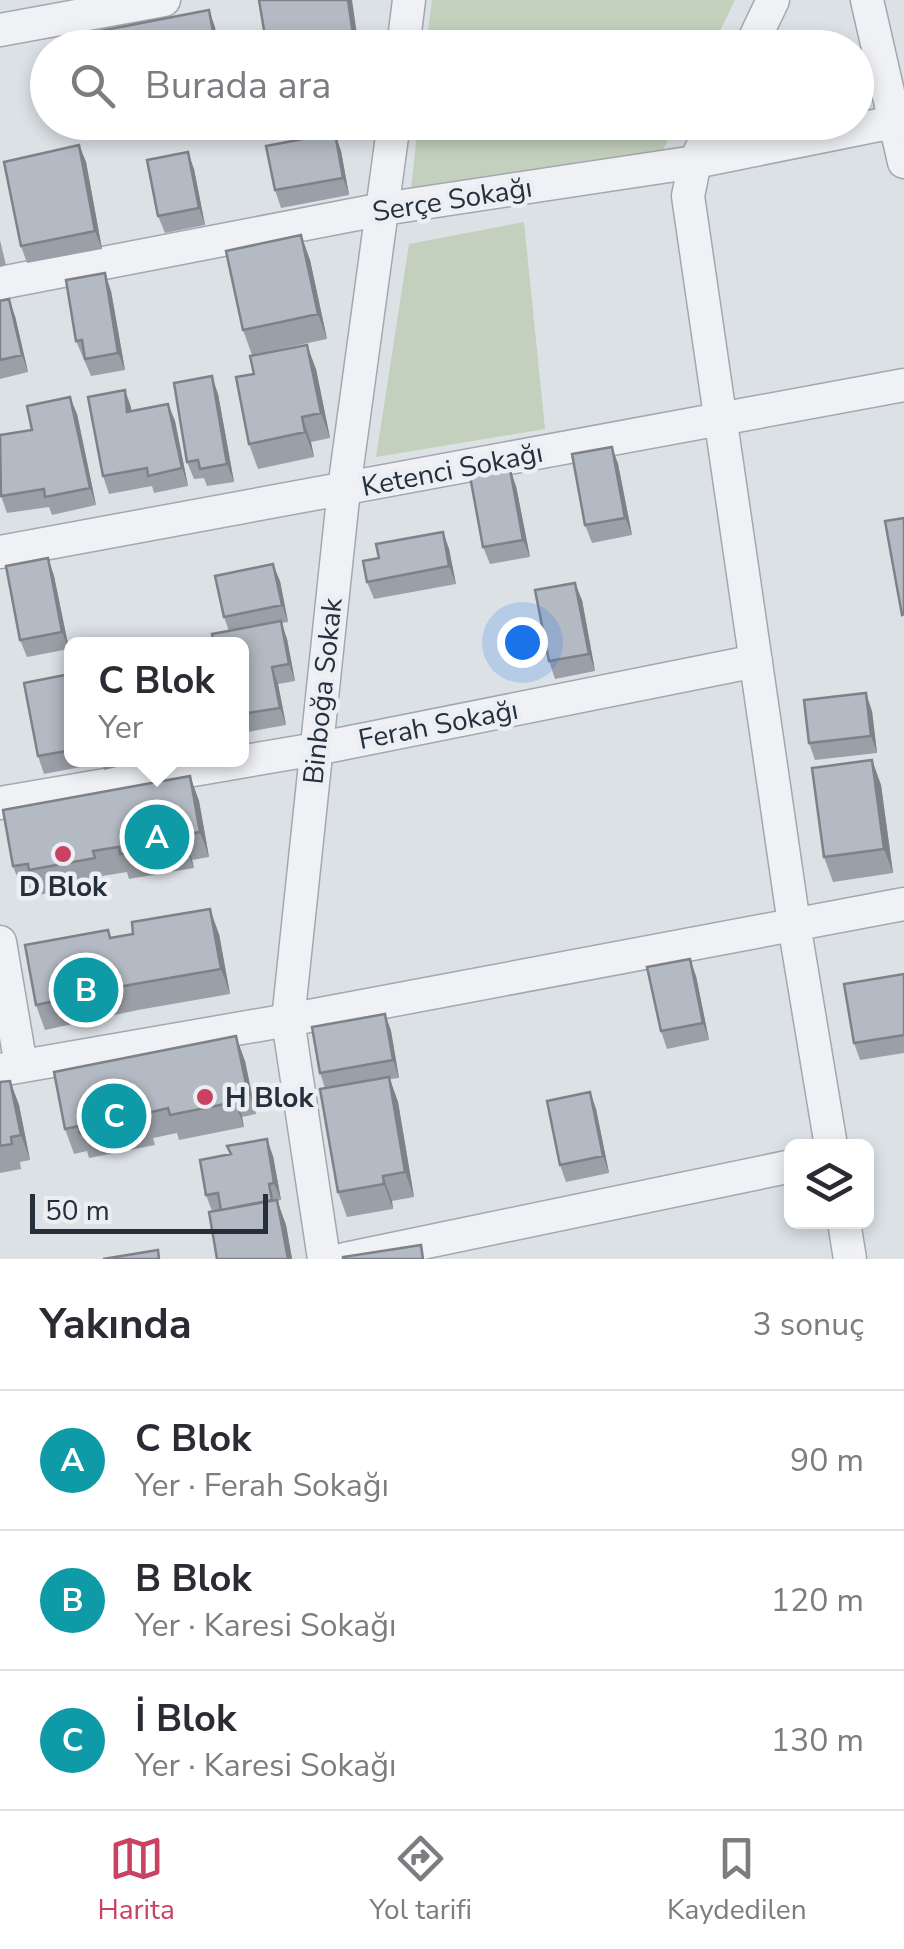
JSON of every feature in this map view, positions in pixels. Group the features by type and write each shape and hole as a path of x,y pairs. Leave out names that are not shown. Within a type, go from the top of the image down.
{"street":[{"path":"3,20 164,0"},
{"path":"406,30 409,0"},
{"path":"759,30 773,0"},
{"path":"867,0 900,121 904,162"},
{"name":"Serçe Sokağı","path":"874,126 900,121"},
{"name":"Binboğa Sokak","path":"324,1259 288,1020 344,489 392,140"},
{"path":"705,140 695,162 688,196 794,924 830,1139"},
{"name":"Serçe Sokağı","path":"0,282 383,209 695,162 805,140"},
{"name":"Ketenci Sokağı","path":"0,552 904,385"},
{"name":"Ferah Sokağı","path":"249,759 756,662"},
{"name":"Ferah Sokağı","path":"0,802 205,767"},
{"path":"0,942 11,1068 904,904"},
{"path":"346,1259 784,1168"},
{"path":"845,1229 850,1259"}],"green space":[{"path":"432,0 735,0 720,30 428,30"},
{"path":"416,140 668,140 663,150 411,190"},
{"path":"524,222 545,429 376,457 409,244"}],"building":[{"path":"259,0 348,0 352,30 264,30"},
{"path":"209,10 213,30 105,30"},
{"path":"298,140 336,140 343,178 275,190 266,146"},
{"path":"79,145 95,231 21,246 4,162"},
{"path":"188,152 199,208 158,216 147,160"},
{"path":"301,235 318,314 243,330 226,251"},
{"path":"105,273 118,353 85,359 82,340 76,341 66,280"},
{"path":"9,299 22,355 0,360 0,301"},
{"path":"307,345 321,413 302,417 305,432 249,444 236,377 254,374 250,356"},
{"path":"212,376 227,464 200,469 198,460 187,462 174,383"},
{"path":"125,390 127,412 168,404 182,468 148,476 147,468 103,476 88,397"},
{"path":"70,397 90,488 45,497 44,489 1,496 0,435 32,430 27,406"},
{"path":"612,447 625,518 585,525 572,454"},
{"path":"510,469 523,540 483,547 470,476"},
{"path":"904,518 904,614 902,615 885,521"},
{"path":"443,532 449,566 367,582 363,561 379,558 376,544"},
{"path":"48,558 62,632 20,640 6,566"},
{"path":"273,564 282,605 224,617 215,576"},
{"path":"575,583 589,654 549,661 535,590"},
{"path":"281,621 289,664 272,667 280,708 249,713 249,637 212,634"},
{"path":"64,675 64,751 38,756 24,683"},
{"path":"866,693 871,736 809,743 804,700"},
{"path":"872,760 884,849 824,857 812,768"},
{"path":"190,776 200,832 183,835 184,843 120,854 119,847 93,851 95,858 29,870 28,864 13,866 3,810"},
{"path":"210,909 221,969 36,1005 25,945 108,930 110,938 133,934 132,922"},
{"path":"690,959 703,1023 661,1031 647,967"},
{"path":"904,974 904,1035 854,1043 844,984"},
{"path":"385,1014 393,1060 320,1073 312,1027"},
{"path":"236,1036 247,1089 233,1092 235,1102 170,1115 168,1108 144,1114 146,1120 80,1133 79,1126 65,1129 54,1072"},
{"path":"389,1077 405,1172 383,1176 384,1184 338,1192 320,1089"},
{"path":"10,1081 21,1135 11,1137 12,1144 0,1146 0,1082"},
{"path":"590,1092 603,1156 560,1165 547,1101"},
{"path":"267,1139 274,1183 269,1184 272,1200 221,1210 218,1193 206,1195 200,1160 231,1154 227,1146"},
{"path":"277,1200 288,1259 217,1259 209,1212"},
{"path":"421,1245 423,1259 343,1259 343,1257"},
{"path":"158,1250 159,1259 103,1259"}],"place":[{"name":"C Blok","path":"157,837"},
{"name":"D Blok","path":"63,854"},
{"name":"B Blok","path":"86,990"},
{"name":"H Blok","path":"205,1097"},
{"name":"İ Blok","path":"114,1116"}]}
